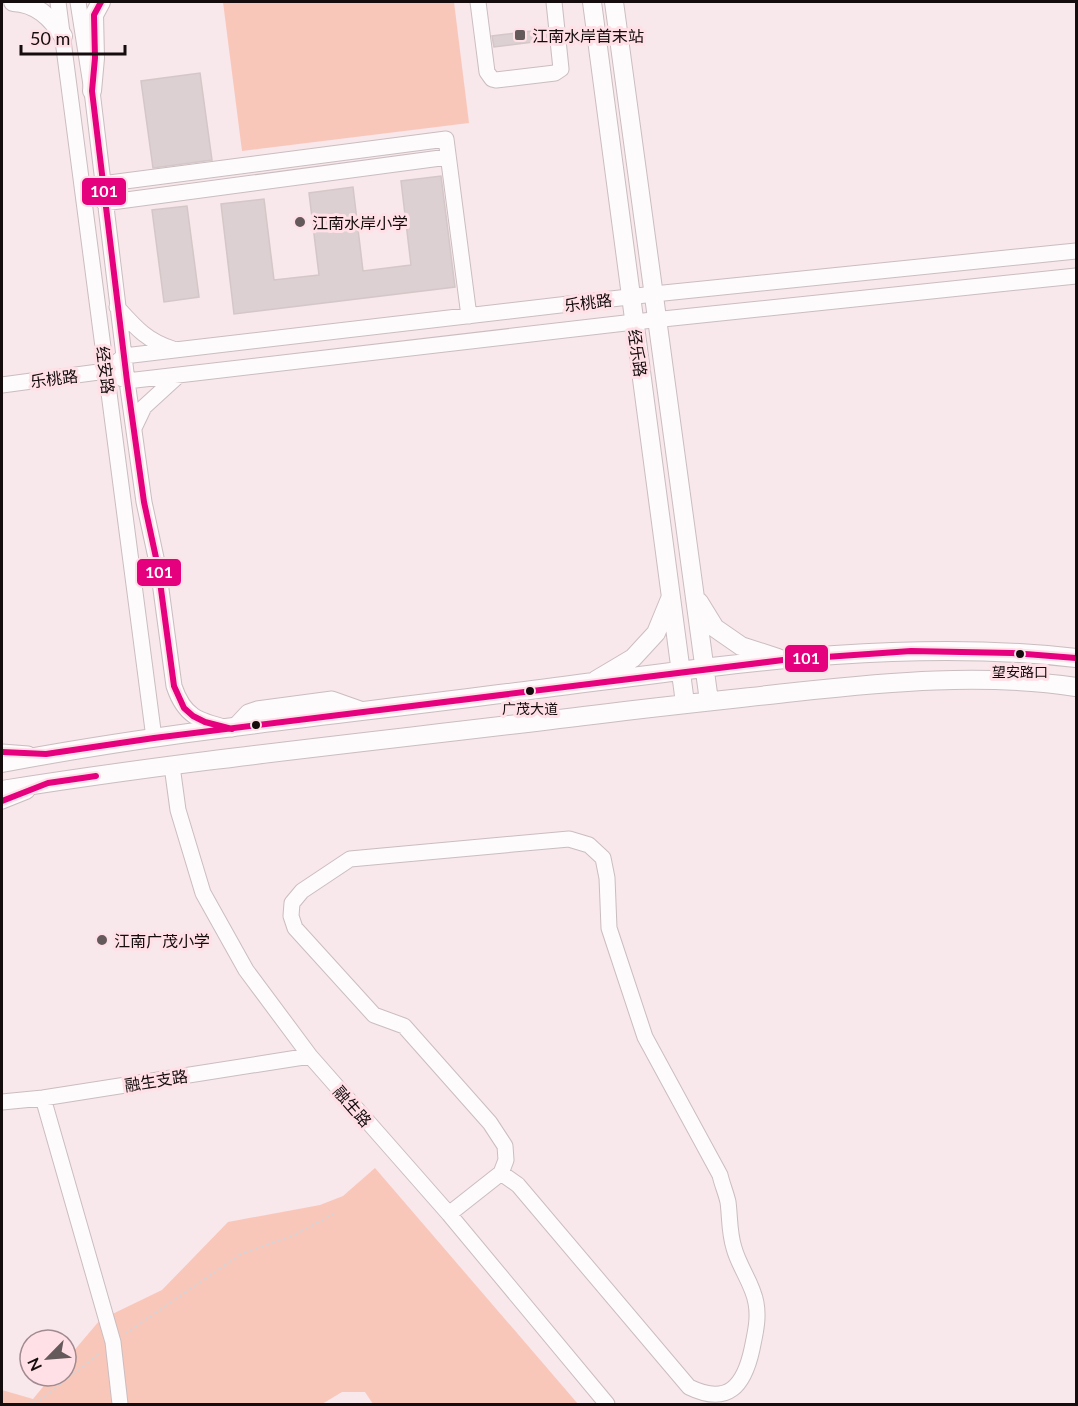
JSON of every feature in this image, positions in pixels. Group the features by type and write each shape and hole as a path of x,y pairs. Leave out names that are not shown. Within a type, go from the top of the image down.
{"main road":[{"path":"13,2 27,3 38,8 56,25 63,36"},
{"path":"92,91 95,58 94,15 101,2"},
{"name":"经乐路","path":"592,2 685,704"},
{"name":"经乐路","path":"614,2 709,701"},
{"path":"694,593 715,628 741,646 783,660"},
{"path":"592,683 633,657 656,633 671,598"},
{"path":"2,763 154,738 783,660 911,651 1012,653 1077,658"},
{"path":"2,790 172,766 709,701 862,685 960,680 1011,681 1077,687"},
{"path":"481,697 496,702 501,714 485,728"}],"street":[{"name":"经安路","path":"58,2 154,738"},
{"name":"经安路","path":"78,2 92,91 127,381 144,502 158,567 174,687 184,708 193,716 205,722 232,729"},
{"path":"478,2 487,72 492,79 496,80 555,73 561,69 554,2"},
{"path":"102,183 446,139 469,316"},
{"path":"104,203 448,157"},
{"name":"乐桃路","path":"124,356 654,294 1077,251"},
{"name":"乐桃路","path":"127,381 658,319 1077,276"},
{"path":"117,307 139,331 155,343 176,350"},
{"path":"124,356 106,371 127,381"},
{"name":"乐桃路","path":"2,384 106,371"},
{"path":"134,428 144,407 179,375"},
{"path":"2,752 46,754"},
{"name":"融生路","path":"172,766 178,810 203,893 246,970 310,1056 449,1214 607,1404"},
{"path":"2,801 48,783"},
{"path":"449,1214 501,1173 506,1160 505,1146 490,1123 404,1026 374,1016 295,928 291,916 292,903 302,891 350,859 569,839 589,845 603,858 607,878 609,928 645,1037 720,1175 728,1200 729,1223 734,1248 756,1303 757,1326 748,1370 741,1385 732,1395 719,1400 702,1397 689,1387 518,1185 501,1173"},
{"name":"融生支路","path":"2,1102 43,1098 310,1056"},
{"path":"43,1098 113,1342 120,1404"}],"path":[{"path":"28,1404 40,1400 113,1342 241,1254 296,1234 334,1214"}],"shaded area":[{"path":"223,2 454,2 469,123 242,151"},
{"path":"375,1168 578,1404 373,1404 365,1392 342,1392 322,1404 2,1404 2,1390 33,1399 42,1388 78,1388 78,1346 100,1320 162,1290 228,1222 320,1205 343,1196"}],"building":[{"path":"547,29 548,40 494,47 492,36"},
{"path":"200,73 212,160 153,168 141,81"},
{"path":"441,176 455,287 234,314 221,204 264,199 274,280 319,275 309,193 353,187 363,271 411,265 401,181"},
{"path":"187,206 199,297 164,302 152,210"}],"transit line":[{"name":"101","path":"101,2 94,15 95,58 92,91 127,381 144,502 158,567 174,686 184,708 193,716 205,722 232,729"},
{"name":"101","path":"2,752 46,754 154,738 783,660 911,651 1012,653 1076,658"},
{"name":"101","path":"2,801 48,783 96,776"}],"place":[{"name":"江南水岸首末站","path":"520,35"},
{"name":"江南水岸小学","path":"300,222"},
{"name":"望安路口","path":"1020,654"},
{"name":"广茂大道","path":"530,691"},
{"name":"江南广茂小学","path":"102,940"}]}
